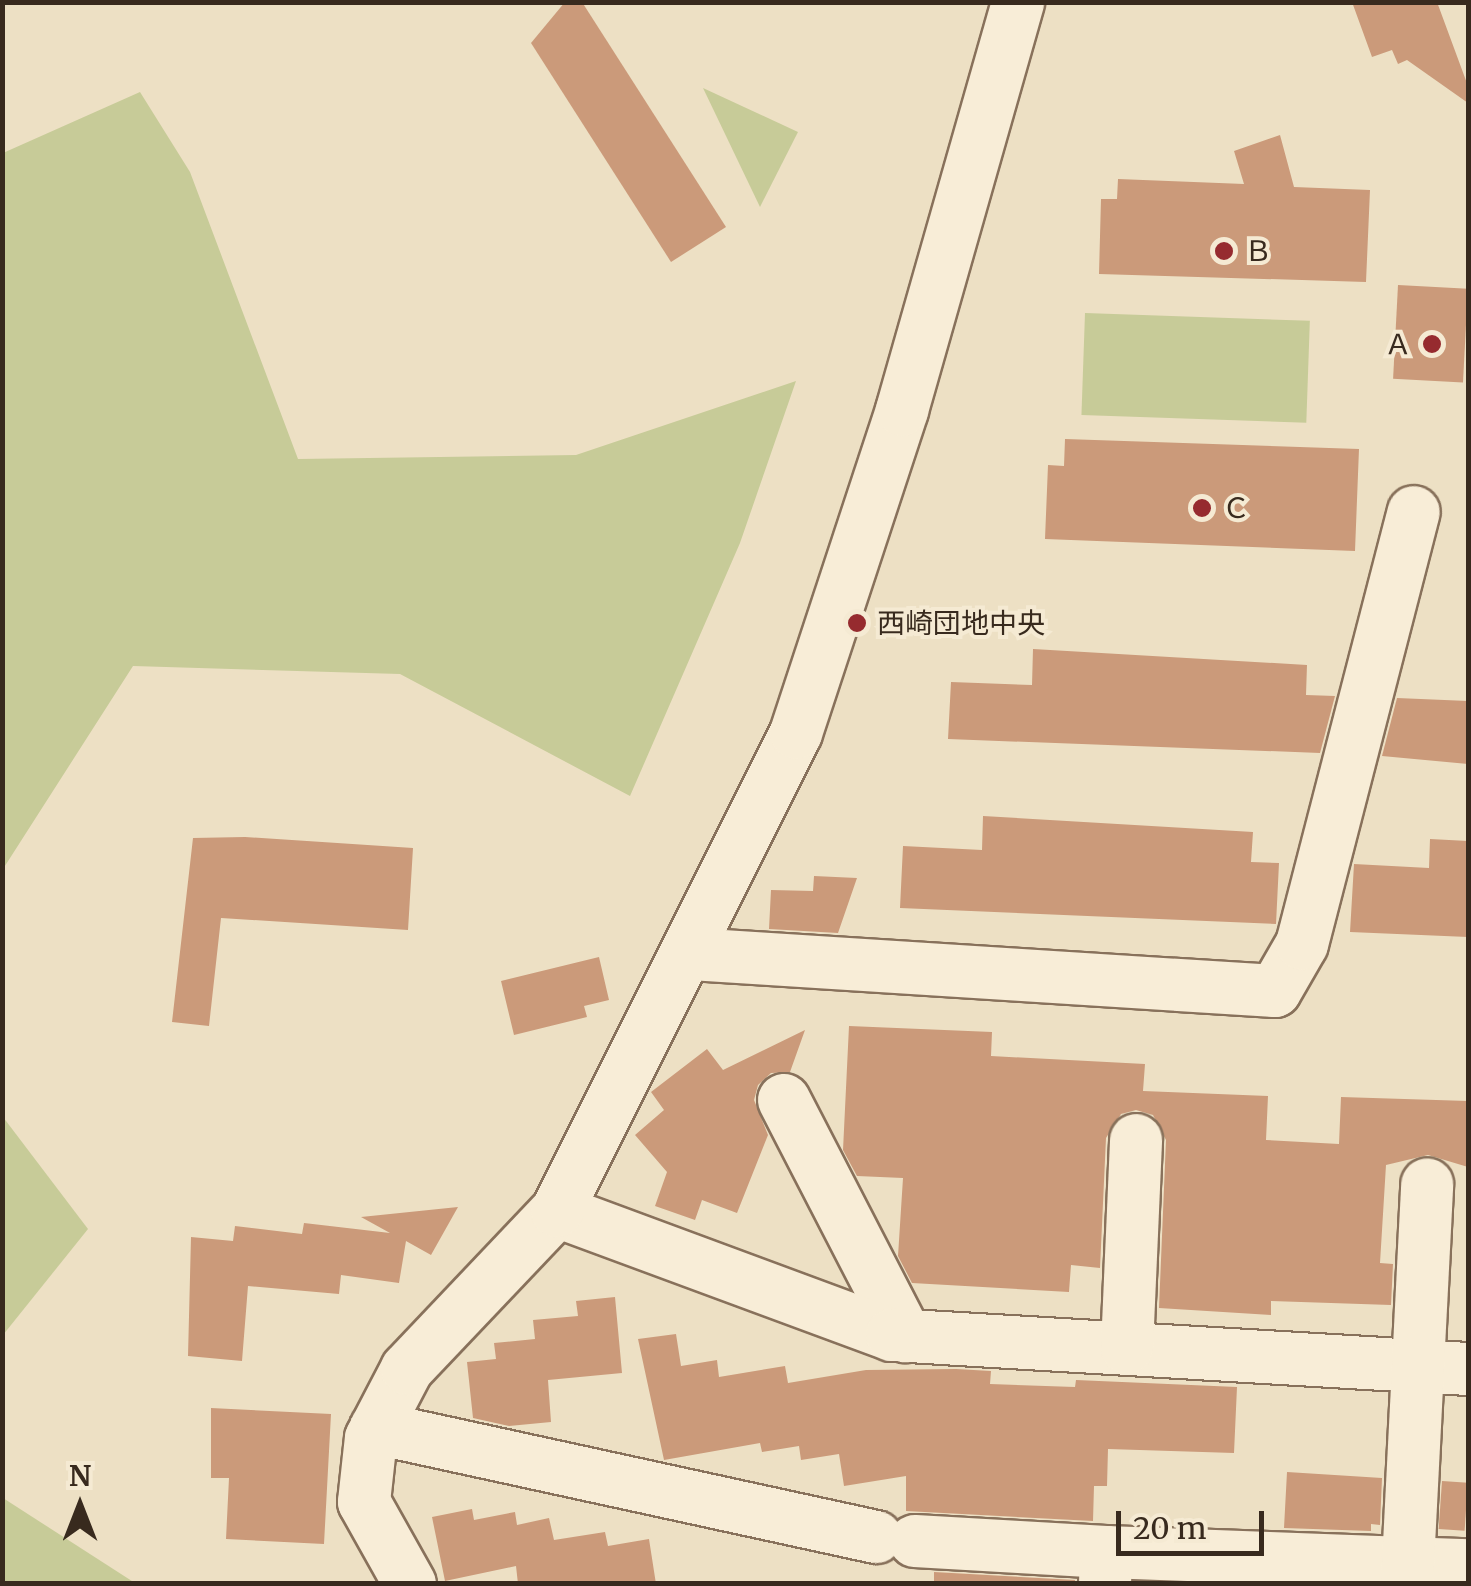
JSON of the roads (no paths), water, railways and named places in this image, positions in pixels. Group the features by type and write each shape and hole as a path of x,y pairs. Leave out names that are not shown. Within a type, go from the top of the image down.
{"street":[{"path":"410,1584 364,1502 376,1428 407,1369 557,1211 691,954 796,734 902,410 1018,2"},
{"path":"691,954 1276,991 1302,944 1414,512"},
{"path":"784,1100 906,1336"},
{"path":"1127,1348 1136,1140"},
{"path":"1407,1573 1444,1367 1427,1185"},
{"path":"557,1211 906,1336 1444,1367"},
{"path":"376,1428 896,1539 1106,1568 1407,1573 1468,1565"}],"place":[{"name":"Ｂ","path":"1224,251"},
{"name":"Ａ","path":"1432,344"},
{"name":"Ｃ","path":"1202,508"},
{"name":"西崎団地中央","path":"857,623"}]}
